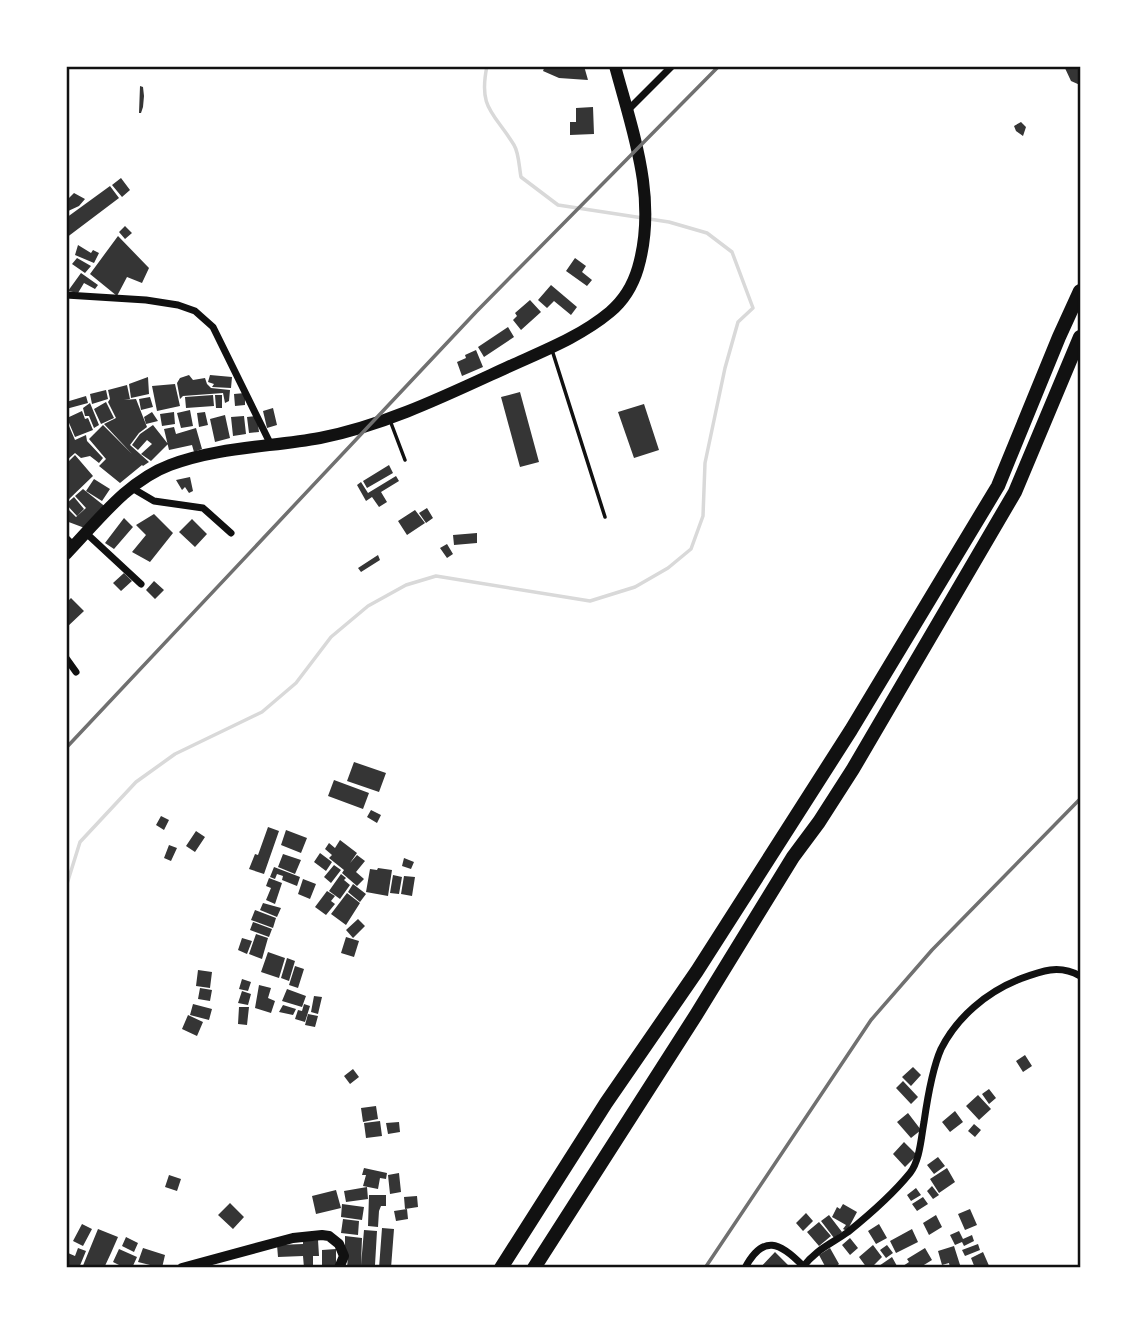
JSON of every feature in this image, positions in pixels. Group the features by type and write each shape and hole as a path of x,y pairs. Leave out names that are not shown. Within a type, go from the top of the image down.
{"highway":[{"path":"69,546 86,533 131,487 168,465 188,459 321,438 389,419 551,348 588,329 623,299 638,268 646,187 615,66"},
{"path":"501,1268 606,1103 697,971 851,730 998,486 1080,291"},
{"path":"534,1268 696,1015 793,857 819,822 859,758 1015,492 1080,337"}],"street":[{"path":"627,111 672,66"},
{"path":"66,295 146,300 178,305 195,311 213,327 264,426 271,446"},
{"path":"131,487 154,501 202,508 231,533"},
{"path":"86,533 141,584"},
{"path":"66,658 76,672"},
{"path":"745,1268 752,1254 767,1245 779,1245 790,1252 803,1267 814,1253 866,1216 913,1167 941,1049 964,1015 982,1000 1015,981 1040,972 1059,968 1080,975"},
{"path":"182,1268 293,1238 322,1234 334,1239 342,1249 344,1256 339,1268"}],"lane":[{"path":"551,348 605,517"},
{"path":"389,419 405,460"}],"building":[{"path":"545,66 584,66 588,80 559,78 543,71"},
{"path":"1064,66 1080,66 1080,85 1071,81"},
{"path":"140,86 143,87 144,96 143,107 139,113"},
{"path":"593,107 594,134 570,135 570,122 576,122 576,108"},
{"path":"1021,122 1026,127 1023,136 1014,126"},
{"path":"121,178 130,190 122,197 112,185"},
{"path":"110,186 119,198 66,238 66,218"},
{"path":"74,193 85,199 79,206 66,212 66,201"},
{"path":"125,226 132,233 125,239 119,232"},
{"path":"118,236 149,268 142,283 127,277 117,296 90,274"},
{"path":"78,245 91,253 93,250 99,253 94,263 75,255"},
{"path":"77,258 91,266 85,273 72,264"},
{"path":"575,258 586,266 582,272 592,280 587,286 566,271"},
{"path":"81,273 98,285 95,289 84,283 78,293 68,291"},
{"path":"551,285 577,307 571,315 554,301 547,308 538,300"},
{"path":"530,300 541,312 521,330 513,320 517,316 515,313"},
{"path":"508,327 514,337 484,357 478,347"},
{"path":"476,350 483,367 462,376 457,362"},
{"path":"189,375 193,380 205,378 211,388 230,390 229,401 225,403 223,393 183,396 180,399 177,383 180,378"},
{"path":"210,375 232,377 231,388 212,387 214,384 208,382"},
{"path":"148,377 149,394 131,398 129,384"},
{"path":"175,384 180,406 157,411 152,386"},
{"path":"127,385 130,399 124,400 136,399 147,427 130,445 149,462 120,483 99,466 106,459 89,439 103,425 132,454 104,424 116,418 108,402 108,390"},
{"path":"106,390 108,399 92,404 90,394"},
{"path":"520,392 539,462 520,467 501,397"},
{"path":"245,393 245,405 235,406 234,394"},
{"path":"213,395 214,406 186,408 185,397"},
{"path":"215,395 222,395 222,408 216,408"},
{"path":"86,396 88,403 66,409 66,402"},
{"path":"150,397 153,407 141,410 139,399"},
{"path":"106,402 114,418 101,424 94,409"},
{"path":"90,403 99,425 94,428 89,416 85,416 83,408"},
{"path":"644,404 659,450 634,458 618,412"},
{"path":"273,408 277,425 267,428 263,411"},
{"path":"190,410 193,426 181,428 177,413"},
{"path":"82,411 93,430 75,437 67,418"},
{"path":"152,412 158,421 146,424 144,417"},
{"path":"174,412 175,424 162,426 160,414"},
{"path":"205,412 208,425 199,427 197,413"},
{"path":"225,415 230,438 215,442 210,419"},
{"path":"244,416 246,434 233,436 231,417"},
{"path":"257,416 259,432 249,433 247,417"},
{"path":"153,425 168,444 151,461 141,454 152,444 147,440 138,450 132,445 140,434"},
{"path":"69,426 75,440 86,435 87,441 103,458 99,463 90,456 81,458 75,453 66,461"},
{"path":"174,427 176,434 196,428 202,449 194,452 192,445 169,450 164,429"},
{"path":"75,455 93,476 66,502 66,464"},
{"path":"389,465 393,473 367,488 363,481"},
{"path":"396,476 399,481 381,492 387,502 379,507 372,497 366,501 357,485 361,482 368,493"},
{"path":"190,477 193,491 189,493 185,487 182,490 176,480"},
{"path":"94,479 110,489 102,501 86,491"},
{"path":"83,489 107,508 90,530 66,521 66,507 76,517 86,508 75,496"},
{"path":"74,497 84,509 77,516 66,504"},
{"path":"427,508 433,518 426,523 419,513"},
{"path":"415,510 425,523 407,535 398,521"},
{"path":"154,514 173,533 150,562 132,552 146,535 136,525"},
{"path":"124,518 133,527 114,549 105,543"},
{"path":"192,519 207,534 195,547 179,532"},
{"path":"477,533 477,543 454,545 453,535"},
{"path":"447,544 453,554 447,558 440,548"},
{"path":"378,555 380,560 361,572 358,568"},
{"path":"124,573 132,581 121,591 113,583"},
{"path":"154,581 164,590 155,599 146,590"},
{"path":"71,598 84,611 66,628 66,603"},
{"path":"354,762 386,773 379,792 347,781"},
{"path":"334,780 369,793 363,809 328,796"},
{"path":"371,810 381,815 377,823 367,817"},
{"path":"161,816 169,820 164,830 156,825"},
{"path":"268,827 279,831 264,874 249,869 255,854 258,855"},
{"path":"286,830 307,838 301,853 281,845"},
{"path":"196,831 205,837 195,852 186,846"},
{"path":"340,840 357,853 350,863 357,855 365,861 356,872 364,879 357,886 342,873 344,870 329,858 332,855 325,849 329,843 335,848"},
{"path":"169,845 177,848 171,861 164,858"},
{"path":"320,853 332,862 326,871 314,862"},
{"path":"283,854 301,860 295,874 278,867"},
{"path":"404,858 414,862 411,869 402,866"},
{"path":"334,865 341,870 331,883 324,877"},
{"path":"274,867 300,877 297,886 282,880 283,876 277,874 275,879 270,877"},
{"path":"370,869 392,870 388,896 366,892"},
{"path":"341,874 350,885 340,899 329,891"},
{"path":"393,875 402,877 399,894 390,893"},
{"path":"404,876 415,877 412,896 401,894"},
{"path":"269,878 282,883 275,904 266,900 271,888 266,886"},
{"path":"303,879 316,884 310,899 298,894"},
{"path":"353,884 366,894 360,902 348,892"},
{"path":"327,891 335,896 331,901 335,904 326,915 315,907"},
{"path":"347,893 360,903 346,925 331,914"},
{"path":"263,903 281,908 277,917 260,910"},
{"path":"255,910 276,918 273,928 251,920"},
{"path":"358,919 365,926 353,938 346,930"},
{"path":"253,922 272,929 269,937 250,930"},
{"path":"256,934 268,938 262,959 249,954"},
{"path":"346,937 359,941 354,957 341,953"},
{"path":"242,938 252,941 247,954 238,950"},
{"path":"268,952 285,958 279,978 261,972"},
{"path":"287,958 295,961 289,981 281,978"},
{"path":"295,966 304,969 298,988 289,985"},
{"path":"198,970 212,972 210,988 196,986"},
{"path":"242,979 251,982 248,991 239,989"},
{"path":"259,985 271,988 268,998 275,1001 271,1013 255,1008"},
{"path":"200,988 212,990 210,1001 198,999"},
{"path":"287,989 306,996 302,1007 282,1001"},
{"path":"242,991 251,994 248,1005 238,1003"},
{"path":"314,996 322,997 318,1014 311,1012"},
{"path":"193,1004 212,1009 209,1020 190,1015"},
{"path":"304,1004 310,1006 305,1022 295,1019"},
{"path":"283,1005 296,1009 293,1015 279,1012"},
{"path":"239,1007 249,1007 247,1025 238,1024"},
{"path":"308,1014 318,1016 315,1027 305,1025"},
{"path":"188,1015 203,1022 197,1036 182,1029"},
{"path":"1025,1055 1032,1066 1023,1072 1016,1061"},
{"path":"913,1067 921,1075 911,1086 902,1077"},
{"path":"353,1069 359,1077 350,1084 344,1076"},
{"path":"903,1081 918,1097 911,1104 896,1088"},
{"path":"989,1089 996,1098 989,1104 982,1094"},
{"path":"978,1095 991,1109 979,1120 966,1106"},
{"path":"376,1106 378,1119 363,1122 361,1108"},
{"path":"955,1111 963,1122 950,1132 942,1122"},
{"path":"908,1113 921,1130 911,1138 897,1122"},
{"path":"380,1121 382,1136 366,1138 364,1123"},
{"path":"399,1122 400,1132 388,1134 386,1123"},
{"path":"974,1124 981,1130 975,1137 968,1131"},
{"path":"904,1142 917,1155 905,1167 893,1154"},
{"path":"938,1157 945,1166 934,1174 927,1165"},
{"path":"364,1168 387,1173 386,1179 380,1178 378,1189 363,1186 366,1175 362,1175"},
{"path":"947,1168 955,1182 939,1193 930,1179"},
{"path":"399,1173 401,1192 390,1194 388,1175"},
{"path":"169,1175 181,1179 177,1191 165,1187"},
{"path":"932,1186 939,1195 933,1199 927,1191"},
{"path":"367,1187 368,1199 346,1202 344,1191"},
{"path":"916,1188 921,1195 911,1201 907,1195"},
{"path":"336,1190 341,1208 316,1214 312,1196"},
{"path":"369,1195 386,1195 386,1206 381,1206 379,1211 378,1227 368,1226"},
{"path":"417,1196 418,1207 405,1209 404,1197"},
{"path":"923,1197 928,1204 917,1211 912,1204"},
{"path":"230,1203 244,1217 233,1229 218,1215"},
{"path":"342,1204 364,1207 362,1220 341,1217"},
{"path":"843,1204 857,1212 847,1231 843,1229 846,1225 832,1217 837,1207 840,1209"},
{"path":"407,1209 408,1219 396,1221 394,1211"},
{"path":"970,1209 977,1225 965,1230 958,1214"},
{"path":"806,1213 813,1221 803,1231 796,1223"},
{"path":"829,1215 842,1232 834,1238 821,1221"},
{"path":"936,1215 942,1227 929,1235 923,1223"},
{"path":"343,1219 359,1221 358,1235 341,1233"},
{"path":"819,1222 831,1236 819,1246 807,1232"},
{"path":"82,1224 92,1229 83,1246 73,1241"},
{"path":"879,1224 887,1238 876,1244 868,1231"},
{"path":"382,1228 394,1229 391,1268 379,1268"},
{"path":"98,1229 118,1237 104,1268 82,1268"},
{"path":"912,1229 918,1242 896,1253 890,1241"},
{"path":"364,1230 377,1231 375,1265 347,1268 345,1236 362,1238 361,1265"},
{"path":"959,1231 963,1239 972,1235 974,1241 964,1246 962,1242 955,1245 950,1235"},
{"path":"126,1237 138,1243 134,1252 122,1246"},
{"path":"850,1238 858,1248 850,1255 842,1245"},
{"path":"318,1240 319,1256 313,1256 313,1268 304,1268 303,1256 278,1257 277,1245 303,1244 303,1241"},
{"path":"978,1244 980,1250 965,1256 962,1250"},
{"path":"873,1245 882,1257 871,1268 867,1268 859,1257"},
{"path":"887,1245 893,1253 886,1258 880,1250"},
{"path":"954,1246 961,1268 950,1268 949,1263 942,1265 938,1251"},
{"path":"78,1248 86,1251 79,1268 66,1265 68,1253 75,1256"},
{"path":"143,1248 165,1255 162,1268 138,1262"},
{"path":"830,1248 839,1264 834,1268 826,1268 819,1255"},
{"path":"925,1248 932,1260 919,1268 900,1268 909,1262 907,1259"},
{"path":"119,1249 137,1257 132,1268 125,1268 113,1262"},
{"path":"336,1249 336,1268 322,1268 322,1250"},
{"path":"775,1252 788,1265 786,1268 760,1268"},
{"path":"983,1252 990,1268 975,1268 971,1258"},
{"path":"892,1257 897,1266 876,1268"}],"waterway":[{"path":"66,887 80,842 136,782 175,754 262,712 296,683 331,637 368,606 406,585 436,576 590,601 635,587 668,568 691,549 703,516 705,463 725,368 738,322 753,308 732,252 707,233 669,222 558,205 521,177 516,148 486,101 487,66"}],"railway":[{"path":"66,748 476,312 719,66"},
{"path":"705,1268 871,1020 932,950 1080,799"}]}
